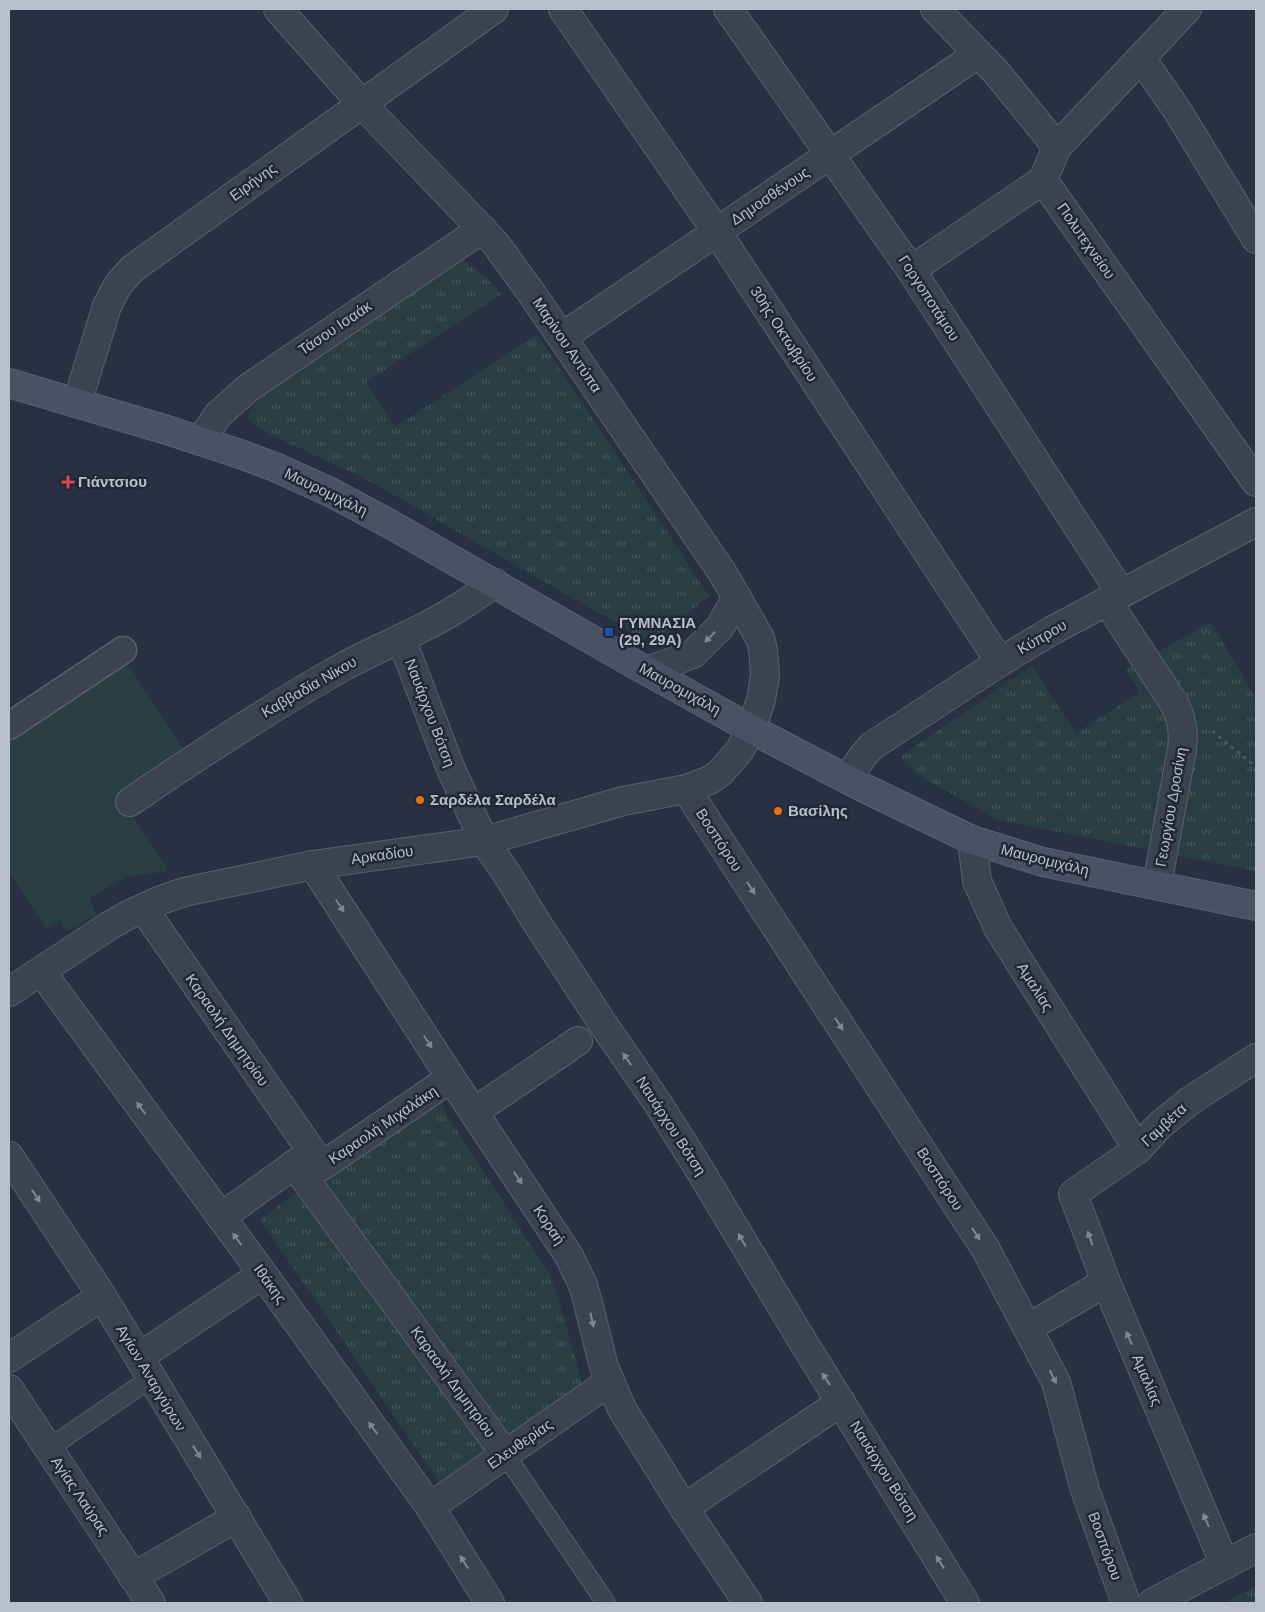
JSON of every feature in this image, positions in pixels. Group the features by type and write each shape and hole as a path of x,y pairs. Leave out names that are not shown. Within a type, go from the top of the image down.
{"main road":[{"name":"Μαυρομιχάλη","path":"9,383 200,441 275,467 330,492 751,729 972,840 1043,862 1256,906"}],"street":[{"name":"Μαρίνου Αντύπα","path":"278,9 362,104 482,229 512,265 722,572 760,638 765,660 761,700 751,729"},
{"name":"Ειρήνης","path":"77,403 107,306 114,290 126,274 494,9"},
{"name":"30ής Οκτωβρίου","path":"563,9 717,232 1000,662"},
{"name":"Γοργοποτάμου","path":"728,9 911,270 1114,597"},
{"path":"935,9 996,72 1057,147"},
{"path":"911,270 1043,180 1057,147 1187,9"},
{"name":"Δημοσθένους","path":"562,337 978,54"},
{"path":"1140,58 1177,110 1256,239"},
{"name":"Πολυτεχνείου","path":"1043,180 1256,482"},
{"name":"Τάσου Ισαάκ","path":"200,441 218,415 248,388 482,229"},
{"name":"Κύπρου","path":"848,779 872,746 1000,662 1052,630 1114,597 1253,529"},
{"name":"Καββαδία Νίκου","path":"130,802 288,699 357,659 424,628 464,605 494,583"},
{"path":"647,671 693,654 720,628 737,597"},
{"name":"Γεωργίου Δροσίνη","path":"1114,597 1180,716 1184,733 1157,885"},
{"name":"Ναυάρχου Βότση","path":"401,638 450,767 484,841 603,1024 657,1102 965,1603"},
{"path":"9,726 123,650"},
{"name":"Αρκαδίου","path":"9,992 109,926 143,908 184,892 313,865 484,841 623,802 686,789 710,780 720,773 740,750 751,729"},
{"name":"Βοσπόρου","path":"686,789 985,1248 1056,1382 1085,1490 1126,1603"},
{"name":"Αμαλίας","path":"972,840 977,881 998,928 1138,1149"},
{"name":"Κοραή","path":"313,865 570,1256 585,1292 600,1354 622,1409 684,1508 748,1603"},
{"name":"Καραολή Δημητρίου","path":"143,908 303,1158 506,1454"},
{"name":"Ιθάκης","path":"41,971 430,1507 490,1603"},
{"path":"474,1112 578,1041"},
{"name":"Γαμβέτα","path":"1073,1194 1138,1149 1174,1113 1191,1100 1256,1058"},
{"name":"Καραολή Μιχαλάκη","path":"303,1158 322,1166 452,1078"},
{"name":"Αγίων Αναργύρων","path":"9,1156 102,1296 288,1603"},
{"path":"221,1217 303,1158"},
{"name":"Αμαλίας","path":"1073,1194 1106,1282 1225,1565"},
{"path":"145,1368 262,1274"},
{"path":"1028,1328 1106,1282"},
{"path":"9,1358 102,1296"},
{"name":"Ελευθερίας","path":"430,1507 610,1382"},
{"name":"Αγίας Λαύρας","path":"9,1389 150,1603"},
{"path":"684,1508 841,1402"},
{"path":"133,1577 237,1517"},
{"path":"1152,1603 1256,1548"}],"lane":[{"path":"578,1041 603,1024"},
{"path":"48,1448 145,1368"},
{"name":"Καραολή Δημητρίου","path":"506,1454 606,1603"}],"path":[{"path":"1180,716 1196,720 1256,767"}],"green space":[{"path":"461,259 485,277 502,294 366,382 395,427 537,334 709,596 660,635 644,639 366,479 269,434 248,420 249,414 260,394"},
{"path":"1211,622 1256,699 1256,871 998,820 913,772 901,756 1032,666 1076,733 1140,692 1126,670"},
{"path":"126,661 185,752 121,797 169,871 126,877 89,899 97,915 67,931 60,920 46,929 9,872 9,739"},
{"path":"435,1096 553,1280 583,1385 443,1488 260,1219"},
{"path":"1256,1586 1256,1603 1224,1603"}],"place":[{"name":"Γιάντσιου","path":"68,482"},
{"name":"ΓΥΜΝΑΣΙΑ (29, 29Α)","path":"609,632"},
{"name":"Σαρδέλα Σαρδέλα","path":"420,800"},
{"name":"Βασίλης","path":"778,811"}]}
